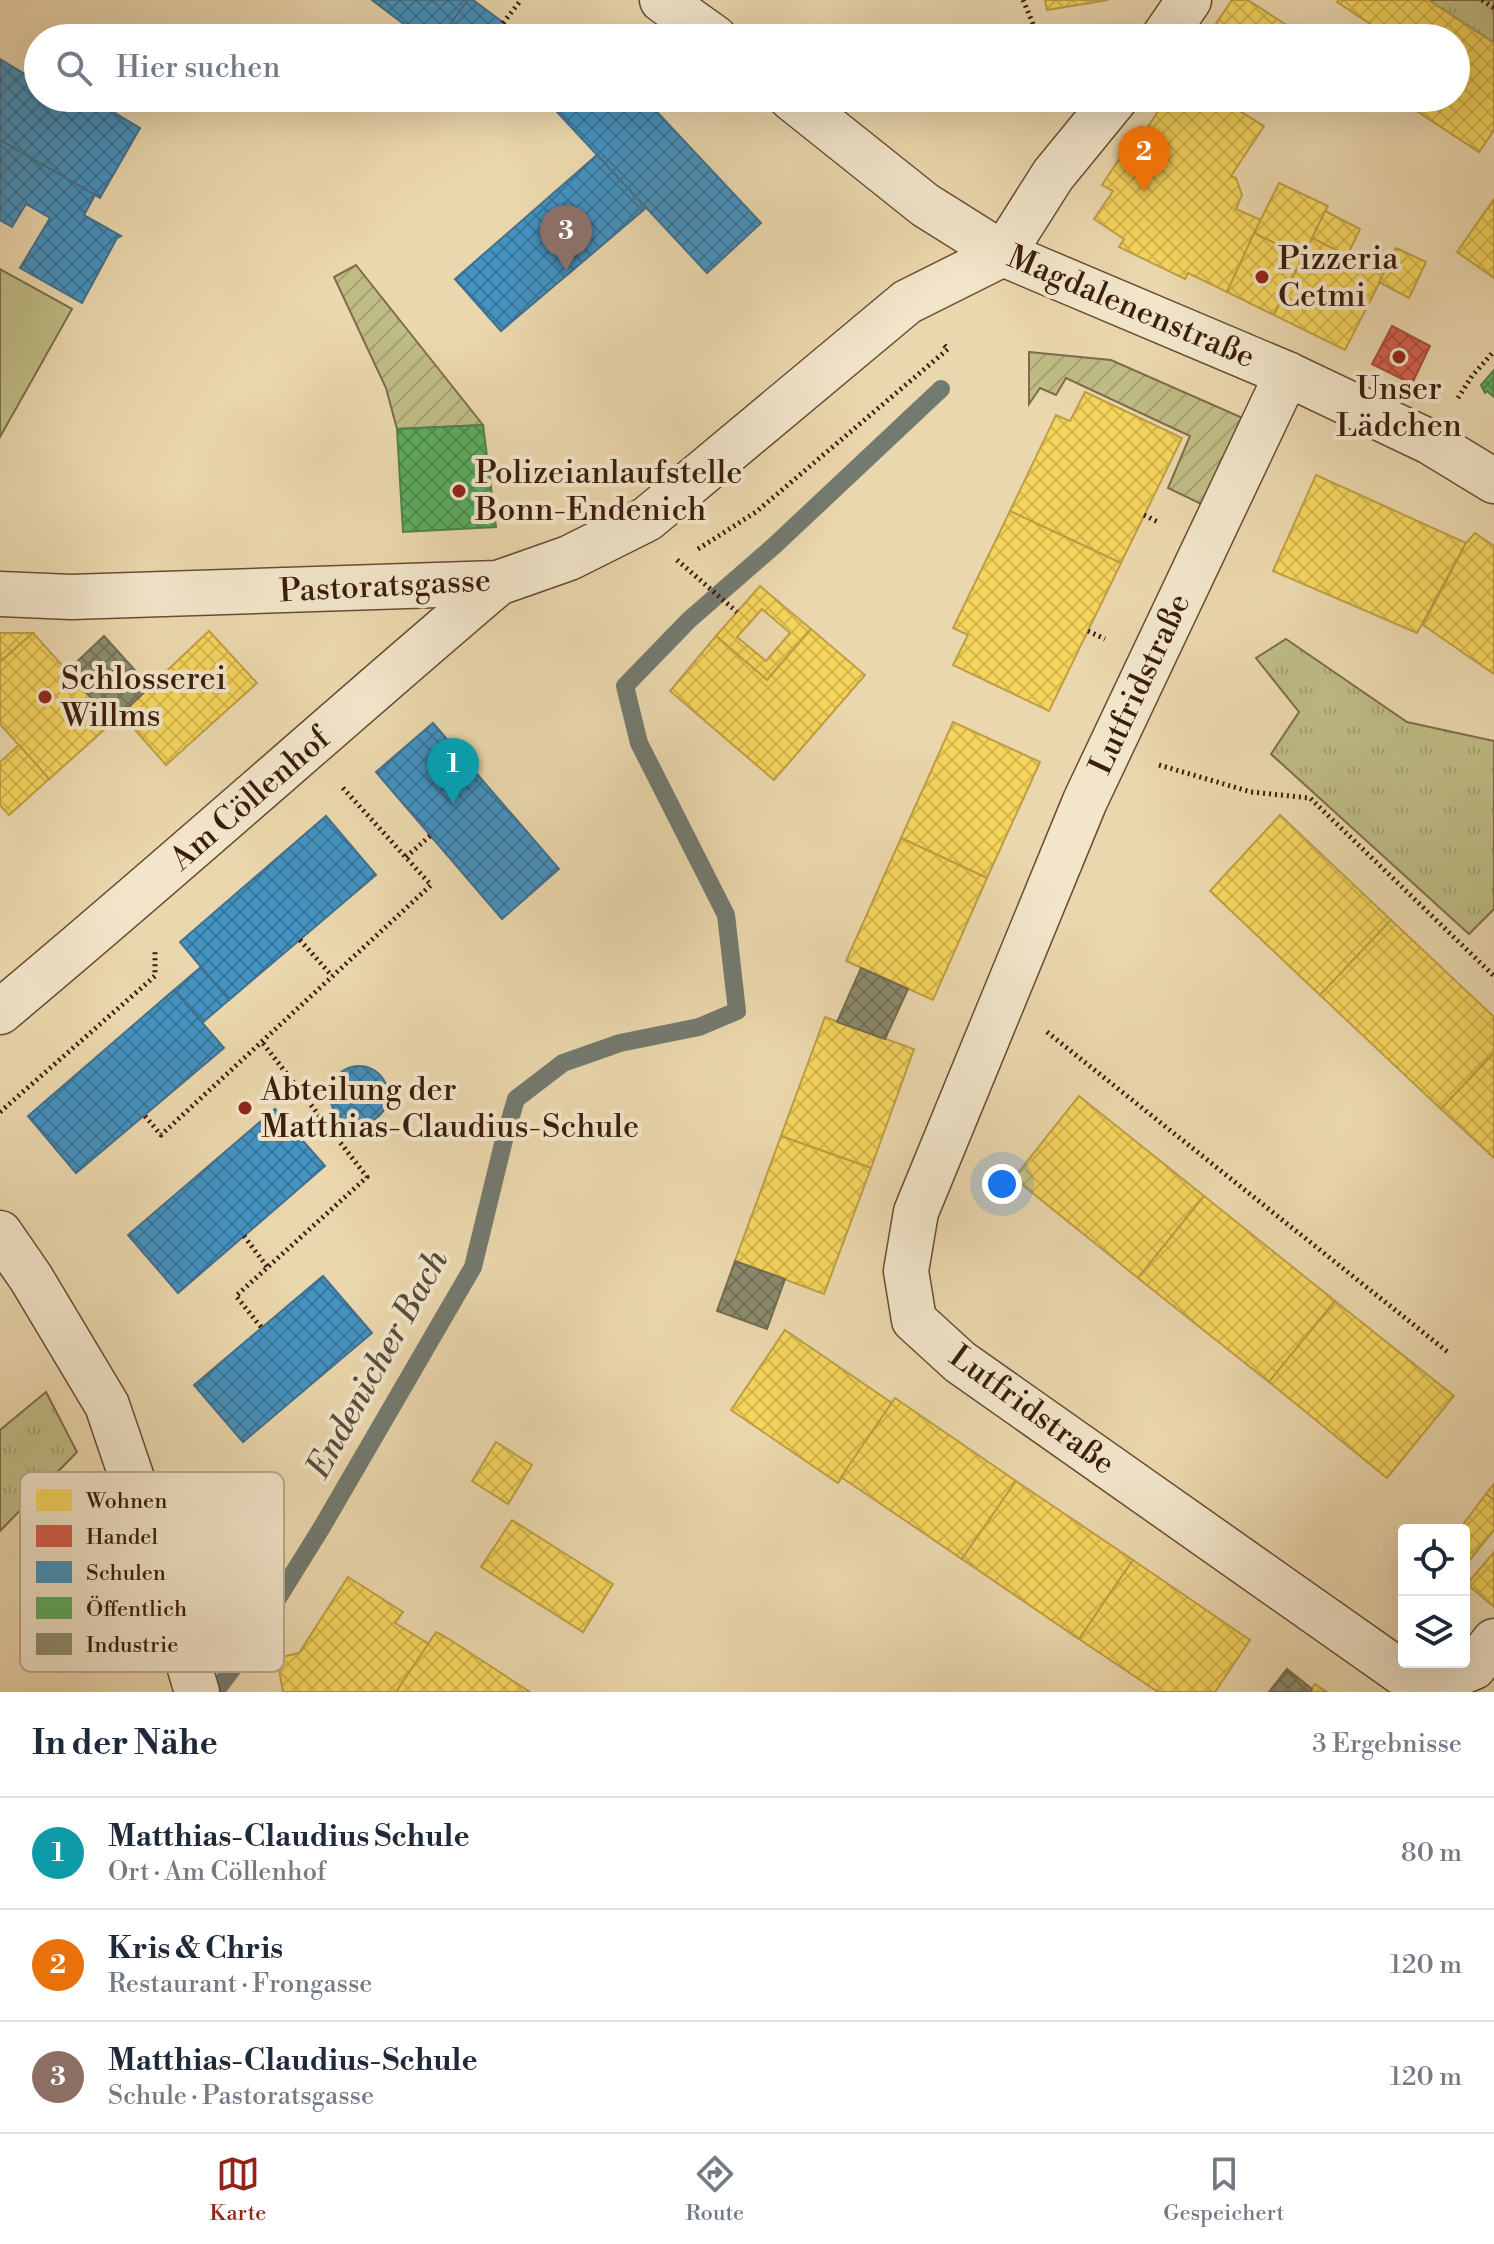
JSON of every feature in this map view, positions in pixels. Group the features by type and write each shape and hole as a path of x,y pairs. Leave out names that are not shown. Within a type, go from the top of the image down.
{"street":[{"path":"662,0 695,24"},
{"path":"1173,24 1189,0"},
{"name":"Magdalenenstraße","path":"809,112 925,205 1003,254 1287,374 1430,442 1494,481"},
{"path":"1003,254 1053,175 1105,112"},
{"name":"Pastoratsgasse","path":"0,594 71,597 498,583 590,550 647,519 907,302 1003,254"},
{"name":"Lutfridstraße","path":"1287,374 1085,801 916,1212 906,1271 914,1320 960,1362 1402,1673 1436,1683 1474,1667 1494,1641"},
{"name":"Am Cöllenhof","path":"0,1012 498,583"},
{"path":"0,1233 31,1278 107,1405 130,1472"}],"path":[{"path":"503,23 521,0"},
{"path":"1023,0 1033,24"},
{"path":"1482,0 1494,8"},
{"path":"1472,376 1494,351"},
{"path":"684,566 737,612"},
{"path":"145,1116 161,1135 431,885 306,747"},
{"path":"1192,774 1251,792 1310,798 1494,976"},
{"path":"406,857 430,836"},
{"path":"300,940 332,976"},
{"path":"0,1112 155,976 155,953"},
{"path":"1003,997 1449,1353"},
{"path":"261,1327 236,1296 367,1177 262,1042"},
{"path":"244,1236 268,1268"}],"green space":[{"path":"1428,0 1494,0 1494,43 1470,27 1470,24 1465,24"},
{"path":"356,265 483,425 397,429 386,388 334,277"},
{"path":"0,269 72,309 0,437"},
{"path":"1029,352 1111,360 1245,419 1203,505 1168,488 1190,436 1066,378 1056,395 1040,388 1029,404"},
{"path":"1286,639 1407,722 1494,741 1494,909 1469,934 1271,754 1299,712 1256,658"},
{"path":"46,1392 77,1452 58,1472 20,1472 20,1510 0,1531 0,1430"}],"building: Wohnen":[{"path":"1045,0 1108,0 1047,10"},
{"path":"1232,0 1248,0 1285,24 1216,24"},
{"path":"1428,0 1465,24 1371,24 1337,2"},
{"path":"1470,27 1494,43 1494,130 1479,152 1418,112 1470,112"},
{"path":"1158,112 1241,112 1264,126 1231,176 1236,178 1242,195 1236,209 1261,220 1227,292 1188,273 1185,279 1119,247 1124,239 1094,219 1113,191 1102,185 1140,127 1145,131"},
{"path":"1279,183 1328,206 1303,257 1254,233"},
{"path":"1494,199 1494,278 1457,252"},
{"path":"1325,211 1360,229 1347,256 1312,238"},
{"path":"1254,233 1303,257 1274,315 1227,292"},
{"path":"1312,238 1384,274 1345,350 1274,315"},
{"path":"1396,248 1426,262 1409,298 1379,282"},
{"path":"1085,392 1182,438 1121,563 1010,511 1056,415 1070,421"},
{"path":"1316,475 1466,543 1417,633 1273,571"},
{"path":"1010,511 1121,563 1049,711 953,665 968,635 953,628"},
{"path":"1475,533 1494,546 1494,674 1423,625 1466,543"},
{"path":"760,586 811,629 767,680 716,636","holes":["762,609 790,633 766,661 737,637"]},
{"path":"811,629 865,675 774,780 670,691 716,636 767,680"},
{"path":"209,631 257,683 166,765 121,714"},
{"path":"0,633 33,633 0,662"},
{"name":"Schlosserei Willms","path":"33,633 113,722 49,779 0,724 0,662"},
{"path":"953,722 1040,762 987,878 901,838"},
{"path":"19,745 49,779 9,815 0,805 0,762"},
{"path":"1280,815 1391,920 1320,995 1210,891"},
{"path":"901,838 987,878 933,1000 846,961"},
{"path":"1391,920 1494,1017 1494,1053 1441,1109 1320,995"},
{"path":"825,1017 914,1049 871,1168 781,1136"},
{"path":"1494,1053 1494,1158 1441,1109"},
{"path":"1079,1096 1204,1196 1138,1278 1014,1178"},
{"path":"781,1136 871,1168 824,1294 735,1261"},
{"path":"1204,1196 1335,1301 1269,1382 1138,1278"},
{"path":"1335,1301 1454,1396 1387,1478 1269,1382"},
{"path":"785,1330 892,1403 838,1483 731,1410"},
{"path":"895,1398 1016,1481 962,1559 841,1477"},
{"path":"496,1442 532,1465 508,1504 472,1481"},
{"path":"1016,1481 1133,1560 1079,1639 962,1559"},
{"path":"1494,1484 1494,1500 1486,1494"},
{"path":"1486,1494 1494,1500 1494,1530 1470,1560 1470,1524 1464,1524"},
{"path":"512,1520 613,1584 583,1632 481,1567"},
{"path":"1494,1552 1494,1607 1470,1587 1470,1580"},
{"path":"1133,1560 1250,1640 1215,1692 1158,1692 1079,1639"},
{"path":"348,1577 403,1612 395,1623 429,1644 396,1692 283,1692 279,1672 284,1672 284,1656 299,1653"},
{"path":"436,1632 449,1639 530,1692 396,1692"},
{"path":"1315,1684 1327,1692 1310,1692"}],"building: Handel":[{"path":"1392,326 1430,346 1412,384 1372,364"}],"building: Schulen":[{"path":"372,0 468,0 450,24 404,24"},
{"path":"468,0 473,0 505,24 450,24"},
{"path":"0,59 24,74 24,112 113,112 140,128 100,198 0,140"},
{"path":"557,112 657,112 761,223 707,273"},
{"path":"0,140 95,195 84,215 121,236 117,238 82,303 20,268 50,218 26,204 12,227 0,220"},
{"path":"597,155 646,208 501,331 455,279"},
{"path":"433,723 559,869 502,919 376,772"},
{"path":"326,816 376,875 229,1000 180,942"},
{"path":"201,967 229,1000 202,1023 174,990"},
{"path":"174,990 224,1048 76,1173 28,1116"},
{"path":"359,1066 379,1075 388,1095 379,1115 359,1124 339,1115 330,1095 339,1075"},
{"path":"275,1109 325,1166 178,1293 128,1235"},
{"path":"323,1276 372,1333 243,1442 194,1385"}],"building: Öffentlich":[{"path":"1494,370 1494,397 1487,391 1485,393 1481,385"},
{"path":"483,425 496,527 403,532 397,429"}],"building: Industrie":[{"path":"104,636 150,687 113,722 67,671"},
{"path":"861,968 908,989 885,1039 837,1022"},
{"path":"735,1261 785,1279 767,1329 717,1311"},
{"path":"1287,1669 1312,1689 1310,1692 1269,1692"}],"waterway":[{"name":"Endenicher Bach","path":"284,1588 473,1267 516,1099 563,1063 620,1043 699,1027 737,1011 726,915 639,743 625,686 689,620 775,545 941,389"},
{"name":"Endenicher Bach","path":"215,1692 230,1672"}],"place":[{"name":"Kris & Chris","path":"1144,192"},
{"name":"Matthias-Claudius-Schule","path":"566,271"},
{"name":"Pizzeria Cetmi","path":"1262,277"},
{"name":"Unser Lädchen","path":"1399,357"},
{"name":"Polizeianlaufstelle Bonn-Endenich","path":"459,491"},
{"name":"Schlosserei Willms","path":"45,697"},
{"name":"Matthias-Claudius Schule","path":"453,804"},
{"name":"Abteilung der Matthias-Claudius-Schule","path":"245,1108"}]}
